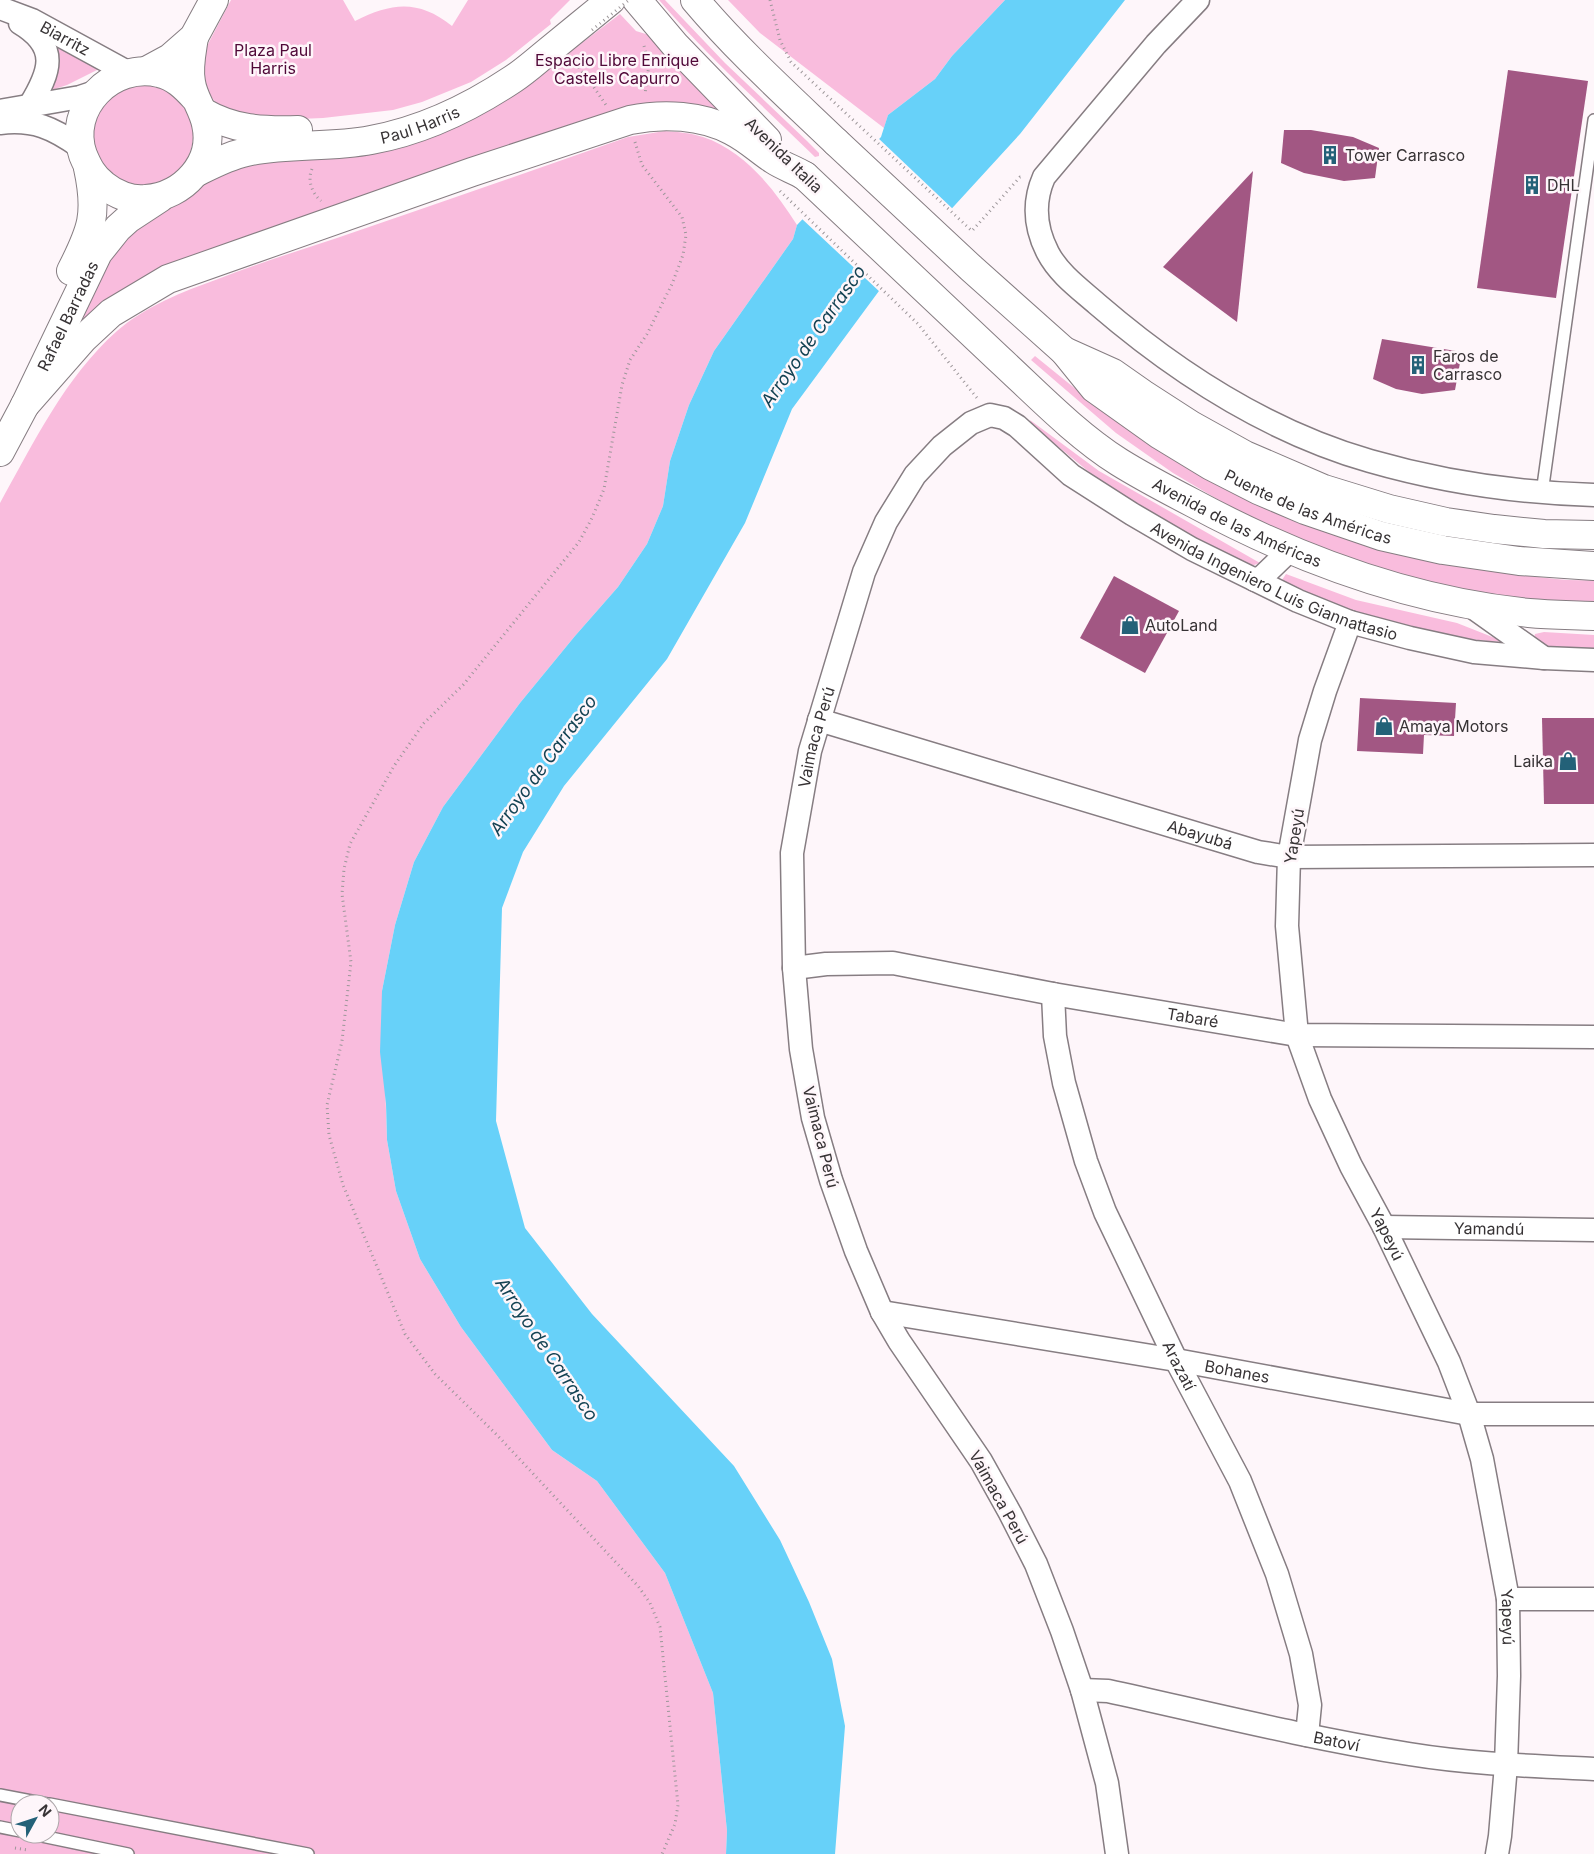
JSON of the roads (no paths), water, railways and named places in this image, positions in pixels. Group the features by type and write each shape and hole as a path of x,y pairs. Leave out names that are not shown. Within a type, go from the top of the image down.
{"main road":[{"name":"Rafael Barradas","path":"0,452 12,409 90,230 93,213 93,192 84,158 79,128 85,109 95,92 110,80 137,72 170,58 194,37 214,0"},
{"path":"695,0 719,28 836,142 1064,351 1113,372 1142,394 1192,426 1245,455 1324,489 1389,509 1446,522 1544,534 1594,535"},
{"name":"Paul Harris","path":"199,105 219,121 240,128 267,130 332,130 369,125 409,116 449,102 482,85 586,16 623,4"},
{"name":"Avenida Italia","path":"623,4 675,45 746,119 938,303"},
{"name":"Paul Harris","path":"196,172 223,158 244,152 266,148 332,146 372,140 415,128 457,111 515,78 586,16"},
{"name":"Rafael Barradas","path":"12,409 98,253 118,228 128,219 187,183 204,158 207,127 190,82 194,37"},
{"path":"137,72 160,73 174,79 186,87 199,105"},
{"path":"12,409 111,313 168,279 472,172 620,116 665,116 700,119 731,130 748,140 774,160 805,176"},
{"name":"Rafael Barradas","path":"84,158 98,181 111,191 127,198 143,200 160,198"},
{"name":"Avenida de las Américas","path":"938,303 1079,432 1118,462 1244,530 1290,550 1367,579 1467,604 1529,613 1594,616"},
{"name":"Puente de las Américas","path":"1064,351 1094,388 1160,435 1211,466 1258,490 1305,510 1353,528 1443,550 1519,561 1594,566"}],"street":[{"path":"1198,0 1156,44 1044,177 1038,192 1036,210 1040,233 1048,254 1065,276 1109,314 1164,357 1216,392 1311,441 1369,461 1428,476 1480,485 1542,492 1594,495"},
{"name":"Biarritz","path":"1,8 32,20 137,72"},
{"name":"Biarritz","path":"1,8 8,16 33,32 41,42 47,55 47,70 44,80 30,105"},
{"path":"0,111 80,97 95,92"},
{"path":"0,123 16,121 37,123 54,130 84,158"},
{"name":"Avenida Ingeniero Luis Giannattasio","path":"990,415 1004,418 1017,426 1071,475 1132,514 1192,549 1298,601 1350,622 1474,652 1594,660"},
{"name":"Vaimaca Perú","path":"990,415 971,423 942,446 915,475 886,522 864,572 819,720 810,751 792,853 794,968 801,1049 813,1118 831,1180 856,1251 882,1312 899,1341 981,1461 1036,1564 1082,1690 1107,1783 1117,1854"},
{"path":"1255,580 1263,576 1290,550"},
{"path":"1467,604 1544,658"},
{"name":"Yapeyú","path":"1350,622 1325,691 1310,740 1289,856 1287,926 1297,1035 1320,1099 1351,1166 1384,1228 1449,1362 1469,1414 1482,1459 1508,1598 1509,1676 1506,1765 1497,1854"},
{"name":"Abayubá","path":"819,720 1258,852 1289,856 1594,855"},
{"name":"Tabaré","path":"794,968 826,964 893,962 1053,994 1297,1035 1594,1037"},
{"name":"Arazatí","path":"1053,994 1055,1036 1064,1082 1086,1161 1105,1212 1176,1360 1240,1481 1277,1574 1301,1654 1310,1705 1307,1736"},
{"name":"Yamandú","path":"1384,1228 1594,1230"},
{"name":"Bohanes","path":"882,1312 1176,1360 1469,1414 1594,1414"},
{"path":"1508,1598 1594,1599"},
{"name":"Batoví","path":"1082,1690 1108,1691 1307,1736 1410,1754 1506,1765 1594,1769"}],"lane":[{"path":"1542,492 1594,120"},
{"path":"60,1806 308,1854"},
{"path":"60,1840 128,1854"}],"water":[{"name":"Arroyo de Carrasco","path":"1005,0 1125,0 1020,134 890,276 792,409 745,523 667,659 564,786 523,852 502,908 496,1121 525,1228 592,1314 734,1466 780,1540 809,1602 832,1659 845,1726 835,1854 726,1854 727,1831 713,1693 665,1573 597,1481 552,1450 461,1327 420,1259 396,1191 387,1140 386,1104 380,1052 382,991 395,925 414,862 443,807 520,703 618,587 647,544 663,506 670,461 689,405 714,351 793,239 797,225 881,137 888,115 935,79 952,56"}],"place":[{"name":"Tower Carrasco","path":"1330,155"},
{"name":"DHL","path":"1532,185"},
{"name":"Faros de Carrasco","path":"1418,365"},
{"name":"AutoLand","path":"1130,625"},
{"name":"Amaya Motors","path":"1384,726"},
{"name":"Laika","path":"1568,761"}],"park label":[{"name":"Plaza Paul Harris","path":"273,59"},
{"name":"Espacio Libre Enrique Castells Capurro","path":"617,69"}]}
